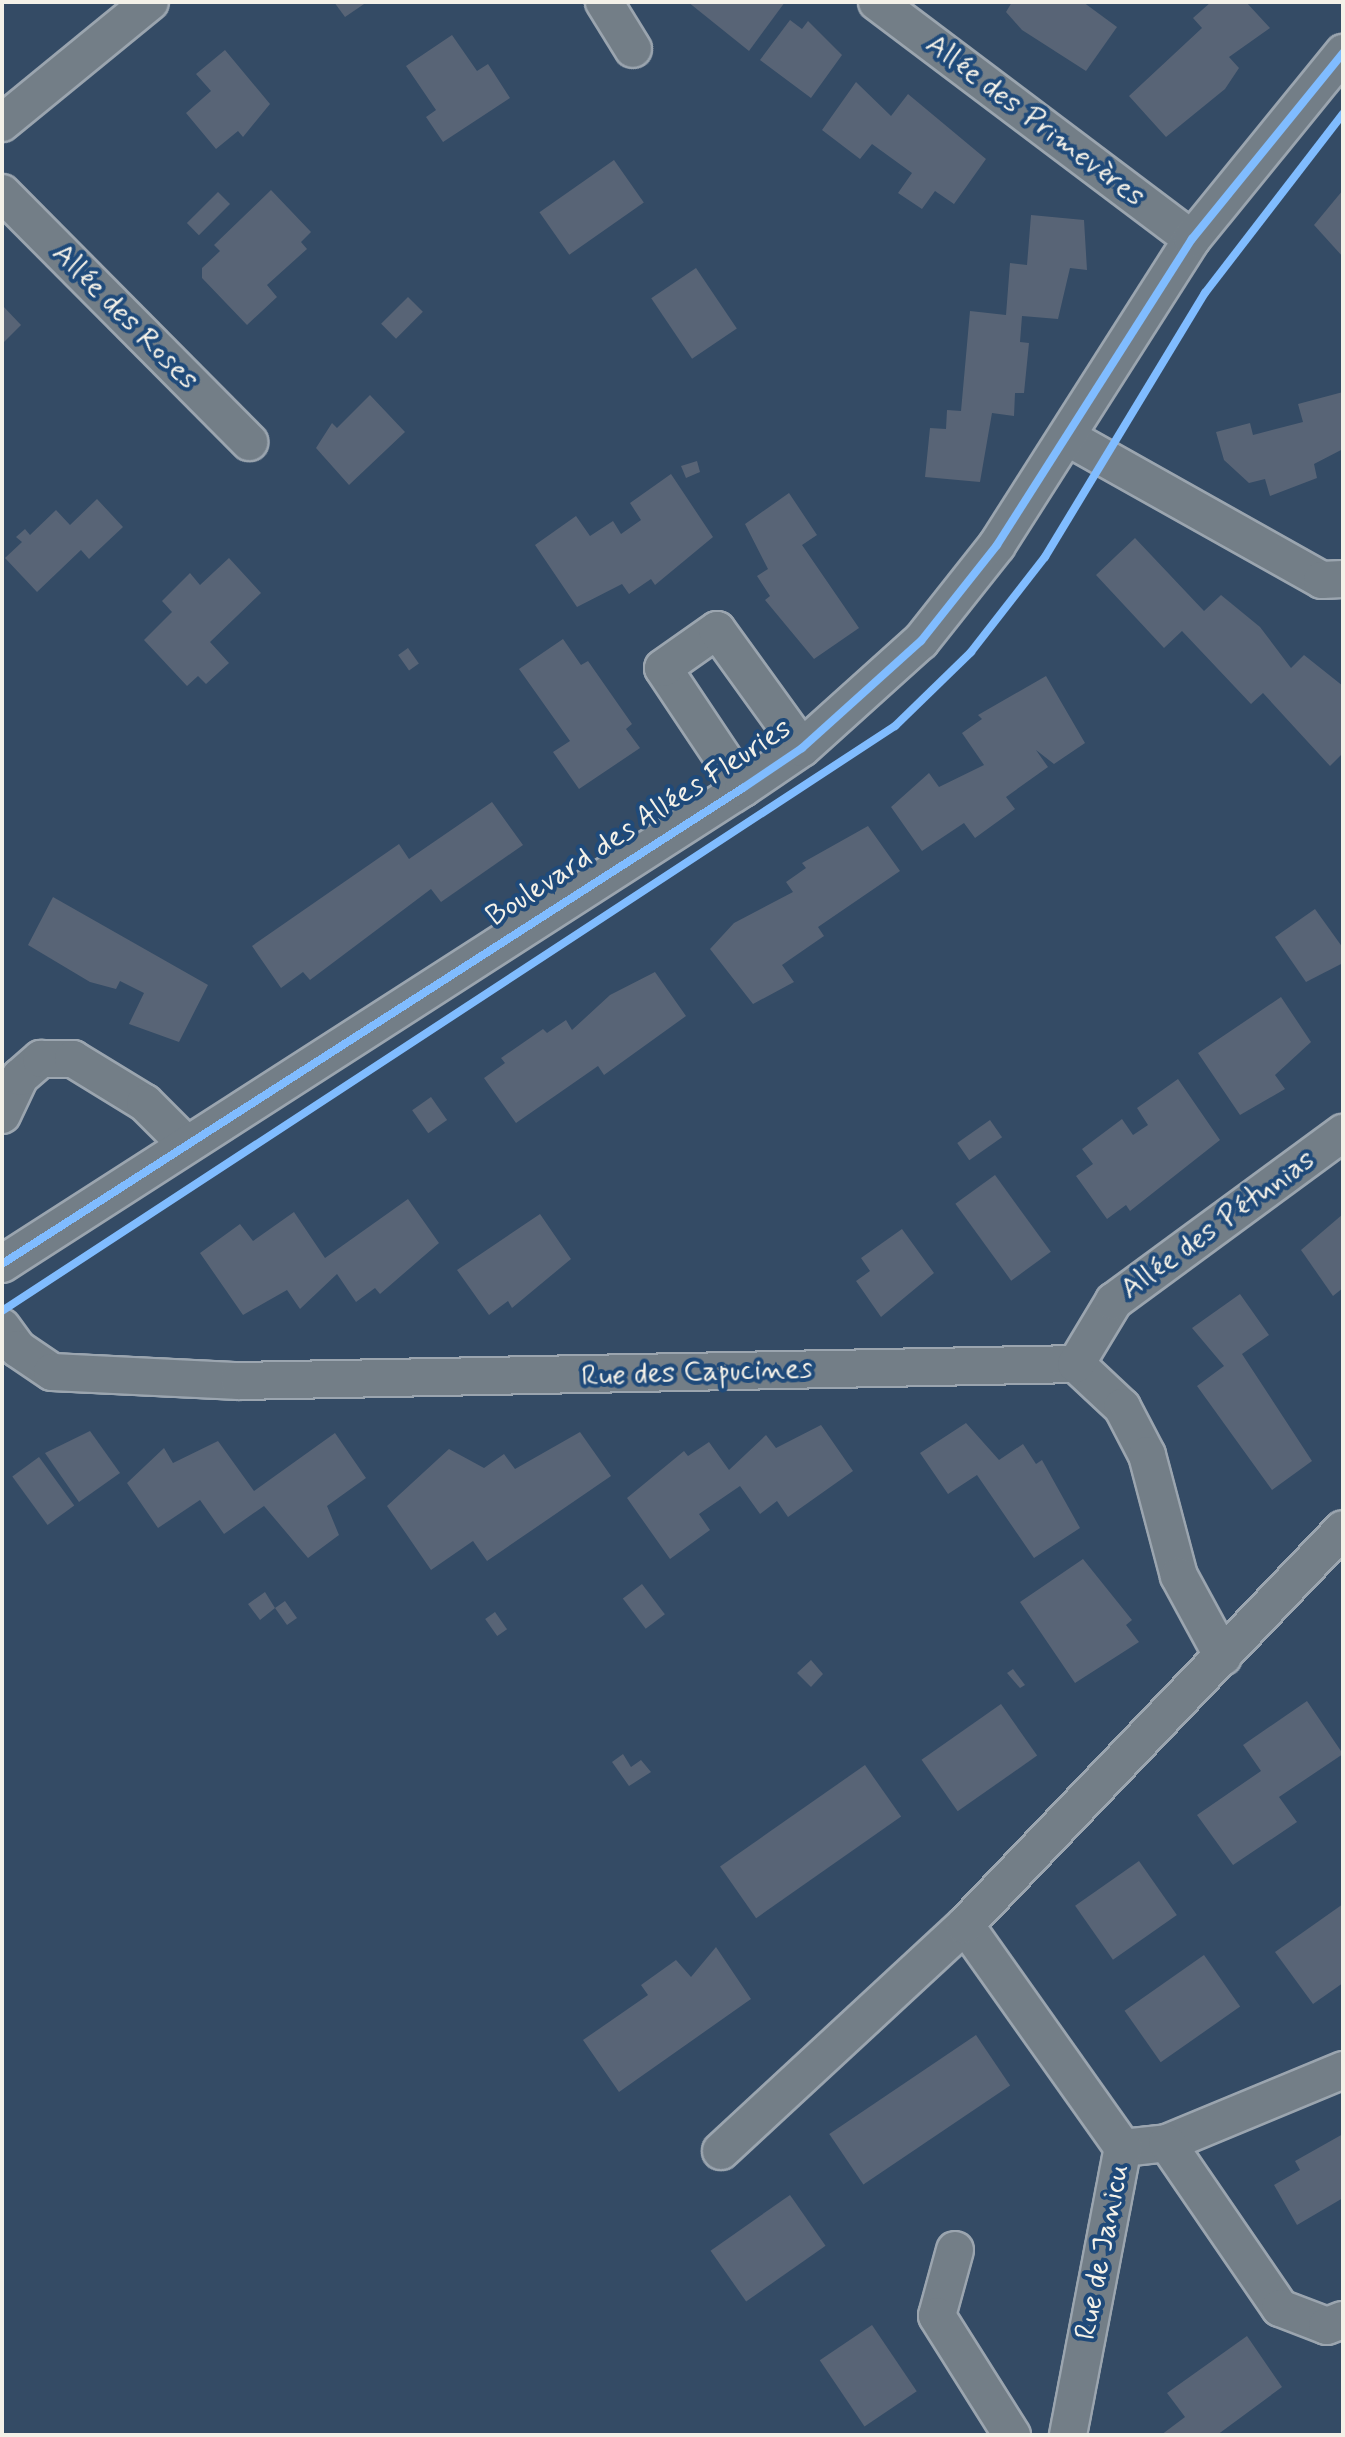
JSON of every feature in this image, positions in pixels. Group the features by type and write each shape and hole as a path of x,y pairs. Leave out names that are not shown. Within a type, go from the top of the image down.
{"street":[{"path":"2,123 150,2"},
{"path":"604,2 633,49"},
{"name":"Allée des Primevères","path":"877,2 1192,239"},
{"name":"Boulevard des Allées Fleuries","path":"2,1264 743,788 802,748 921,641 1067,437 1192,239 1343,53"},
{"name":"Allée des Roses","path":"2,193 249,442"},
{"path":"1067,437 1322,580 1343,579"},
{"path":"743,788 663,668 717,630 802,748"},
{"path":"2,1115 20,1077 41,1059 73,1059 145,1103 186,1144"},
{"name":"Allée des Pétunias","path":"1076,1364 1114,1301 1343,1133"},
{"name":"Rue des Capucines","path":"2,1327 18,1349 52,1372 239,1381 1076,1364"},
{"path":"1076,1364 1122,1407 1147,1455 1179,1576 1223,1657"},
{"path":"721,2151 965,1925 1343,1529"},
{"name":"Rue de Janicu","path":"965,1925 1123,2148 1068,2435"},
{"path":"1123,2148 1167,2143 1343,2070"},
{"path":"1167,2143 1280,2308 1327,2326 1343,2320"},
{"path":"955,2250 937,2316 1012,2435"}],"building":[{"path":"334,2 367,2 345,17"},
{"path":"688,2 785,2 749,51"},
{"path":"1012,2 1083,2 1117,27 1086,71 1022,30 1006,12"},
{"path":"1211,2 1246,2 1270,28 1229,57 1239,68 1225,89 1166,137 1129,96 1202,28 1193,18"},
{"path":"790,20 802,29 808,21 842,55 811,98 760,60"},
{"path":"452,35 477,71 488,64 510,98 443,142 426,117 436,110 406,66"},
{"path":"225,50 270,104 243,137 238,131 216,149 186,113 211,91 196,74"},
{"path":"856,82 891,116 908,94 986,159 954,204 935,191 922,209 898,193 912,173 872,144 860,159 822,130"},
{"path":"614,160 644,203 569,255 539,212"},
{"path":"271,190 311,232 301,242 307,249 267,285 277,297 247,325 202,278 202,268 220,251 214,245"},
{"path":"1343,190 1343,257 1314,225"},
{"path":"218,192 230,204 199,235 187,223"},
{"path":"1031,215 1084,220 1087,270 1070,268 1058,319 1022,316 1020,342 1029,343 1024,393 1015,393 1014,416 992,413 980,482 925,477 930,428 946,429 947,410 961,411 970,311 1006,315 1010,263 1027,265"},
{"path":"696,268 737,329 692,359 651,298"},
{"path":"408,297 423,312 396,339 381,324"},
{"path":"2,305 21,325 2,344"},
{"path":"1343,392 1343,449 1314,464 1317,478 1270,496 1265,479 1249,483 1224,460 1216,432 1250,423 1253,435 1303,422 1298,404"},
{"path":"370,395 405,432 349,485 316,448 332,423 337,428"},
{"path":"697,461 700,472 686,478 681,466"},
{"path":"671,474 713,537 655,585 651,579 629,594 622,584 577,607 535,545 576,516 590,536 613,521 621,534 641,520 630,503"},
{"path":"789,493 817,535 802,545 859,628 814,659 765,600 770,596 757,576 768,569 745,524"},
{"path":"97,499 123,527 89,559 81,550 37,592 5,558 22,542 16,537 25,529 30,535 56,510 70,525"},
{"path":"1135,538 1204,611 1221,595 1260,627 1291,668 1304,655 1343,686 1343,753 1330,766 1263,693 1251,704 1182,631 1164,648 1096,575"},
{"path":"229,558 261,593 210,642 229,663 206,684 198,676 187,686 144,640 172,612 162,601 190,573 200,585"},
{"path":"563,639 581,665 588,661 632,724 626,729 640,748 579,789 553,752 570,741 519,669"},
{"path":"408,648 419,664 409,670 398,655"},
{"path":"1046,676 1085,743 1054,764 1036,750 1048,767 1006,797 1015,809 975,838 964,823 922,851 891,807 929,773 939,787 984,765 962,733 982,719 978,715"},
{"path":"492,802 523,845 441,902 431,889 310,980 303,972 281,988 252,946 399,844 409,859"},
{"path":"868,826 900,871 818,927 824,936 782,965 794,982 753,1004 710,949 734,923 793,892 786,882 806,868 802,863"},
{"path":"53,897 208,985 179,1042 129,1024 144,993 120,981 116,989 90,982 28,945"},
{"path":"1315,909 1343,948 1343,963 1306,982 1275,937"},
{"path":"655,972 686,1016 604,1075 598,1066 516,1123 484,1078 505,1063 501,1058 543,1029 547,1033 566,1020 572,1030 610,995"},
{"path":"1281,997 1311,1042 1275,1075 1285,1089 1240,1115 1198,1053"},
{"path":"1178,1079 1220,1140 1130,1211 1126,1205 1107,1219 1076,1176 1093,1164 1082,1149 1122,1119 1133,1135 1148,1125 1137,1108"},
{"path":"431,1097 447,1120 428,1133 412,1110"},
{"path":"990,1120 1002,1137 969,1160 957,1143"},
{"path":"995,1175 1051,1252 1011,1281 955,1204"},
{"path":"408,1199 439,1243 380,1294 375,1288 356,1302 337,1274 300,1309 287,1290 243,1315 200,1253 240,1224 253,1241 294,1212 325,1258"},
{"path":"540,1214 571,1259 512,1308 508,1301 489,1315 457,1270"},
{"path":"1343,1214 1343,1288 1333,1296 1301,1250"},
{"path":"902,1229 934,1273 881,1317 856,1281 870,1271 861,1258"},
{"path":"1240,1294 1269,1335 1242,1354 1312,1461 1272,1490 1197,1386 1224,1366 1192,1328"},
{"path":"966,1423 999,1460 1023,1444 1036,1464 1042,1460 1080,1528 1034,1558 977,1475 948,1494 920,1453"},
{"path":"821,1425 853,1471 788,1517 777,1501 760,1514 740,1486 699,1514 710,1530 670,1559 627,1498 684,1451 688,1456 709,1442 729,1470 766,1435 776,1448"},
{"path":"90,1431 120,1473 79,1502 45,1453"},
{"path":"580,1432 611,1476 487,1561 473,1541 431,1570 387,1506 449,1449 484,1468 504,1454 515,1469"},
{"path":"335,1433 366,1478 327,1506 339,1535 308,1558 264,1506 224,1534 200,1500 158,1528 127,1483 164,1448 173,1463 218,1441 254,1491"},
{"path":"39,1457 74,1506 48,1525 12,1476"},
{"path":"1083,1559 1132,1620 1126,1625 1139,1642 1075,1683 1020,1602"},
{"path":"642,1584 665,1614 646,1629 623,1598"},
{"path":"265,1592 275,1608 260,1620 248,1604"},
{"path":"285,1601 297,1618 287,1625 275,1608"},
{"path":"495,1612 507,1629 497,1636 485,1619"},
{"path":"811,1660 823,1674 811,1687 797,1673"},
{"path":"1013,1669 1025,1685 1020,1688 1007,1673"},
{"path":"1307,1701 1343,1754 1279,1797 1297,1822 1233,1865 1197,1815 1261,1771 1243,1745"},
{"path":"1001,1704 1037,1756 958,1811 922,1760"},
{"path":"623,1754 631,1767 641,1760 651,1772 629,1786 612,1762"},
{"path":"865,1765 901,1817 756,1918 720,1867"},
{"path":"1139,1861 1177,1915 1113,1960 1075,1906"},
{"path":"1343,1904 1343,1983 1313,2004 1275,1952"},
{"path":"716,1947 751,1999 619,2092 583,2040 648,1995 641,1985 676,1960 691,1977"},
{"path":"1204,1955 1240,2007 1161,2062 1125,2011"},
{"path":"976,2035 1010,2086 863,2185 829,2134"},
{"path":"1343,2134 1343,2198 1297,2225 1274,2185 1300,2170 1295,2161"},
{"path":"790,2195 826,2246 746,2301 711,2251"},
{"path":"872,2325 917,2391 865,2427 820,2360"},
{"path":"1247,2336 1282,2387 1217,2435 1161,2435 1185,2417 1167,2393"}],"cycle path":[{"path":"2,1264 743,788 802,748 921,641 997,545 1192,239 1343,53"},
{"path":"2,1311 895,726 971,652 1045,557 1205,293 1343,114"}]}
